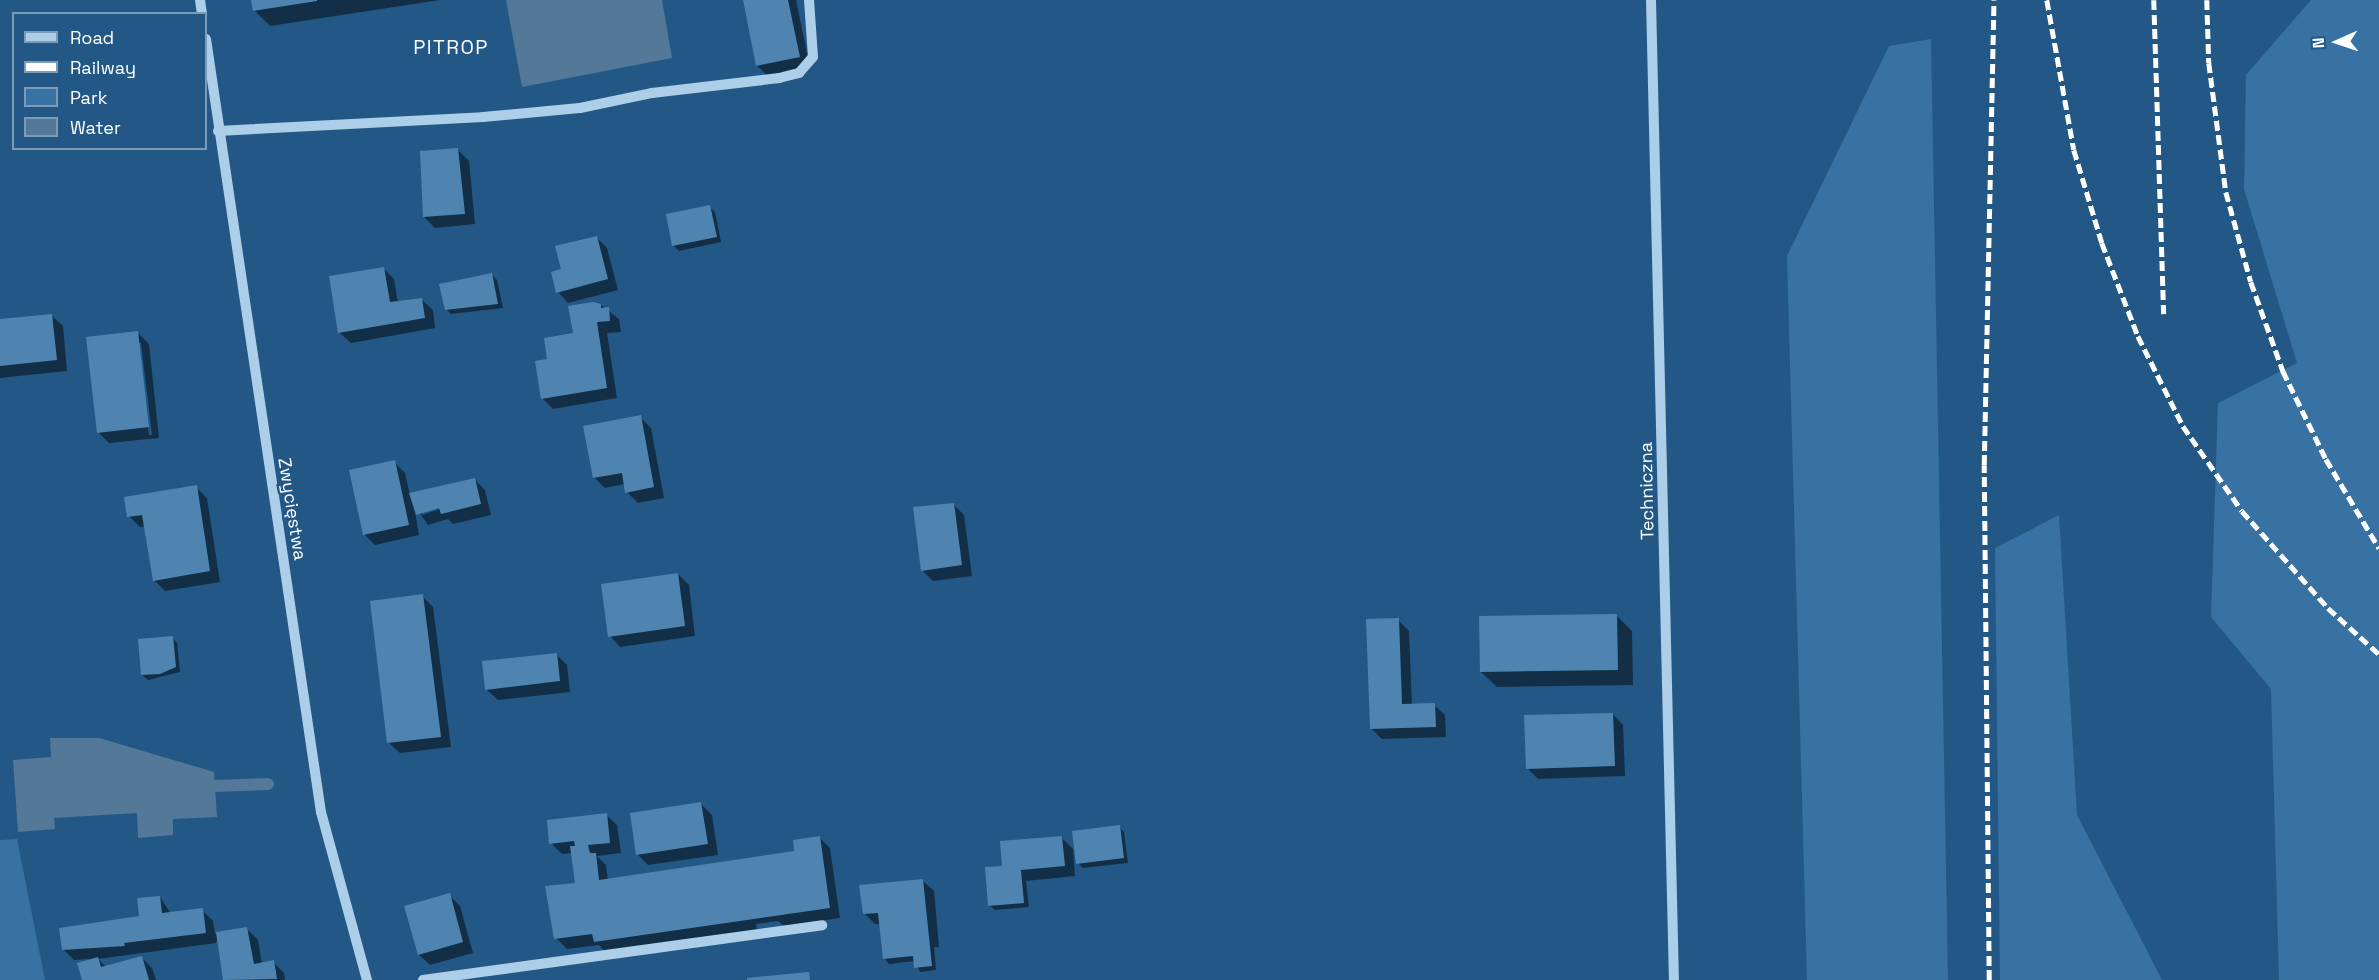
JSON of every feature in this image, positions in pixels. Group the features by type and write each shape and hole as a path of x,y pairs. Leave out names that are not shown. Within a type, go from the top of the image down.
{"street":[{"path":"219,131 483,117 580,108 652,93 779,78 799,73 813,57 809,0"},
{"name":"Techniczna","path":"1651,0 1674,980"},
{"name":"Zwycięstwa","path":"207,46 321,812 367,980"},
{"path":"423,980 822,925"}],"green space":[{"path":"2311,0 2379,0 2379,980 2279,980 2271,689 2211,617 2218,403 2297,363 2244,189 2246,75"},
{"path":"1931,39 1948,980 1807,980 1787,256 1889,46"},
{"path":"2059,515 2077,815 2162,980 2000,980 1995,548"},
{"path":"17,839 45,980 0,980 0,840"}],"water":[{"path":"506,0 662,0 672,58 522,87"},
{"path":"50,738 99,738 214,772 217,817 173,819 173,835 138,838 137,813 54,818 55,829 18,832 13,760 51,757"}],"building":[{"path":"251,0 317,0 317,1 253,11"},
{"path":"743,0 788,0 800,57 756,66"},
{"path":"458,148 465,214 423,217 420,151"},
{"path":"710,205 717,237 672,246 666,214"},
{"path":"597,236 608,279 556,293 551,272 561,269 555,246"},
{"path":"384,267 390,302 422,298 425,318 338,333 329,276"},
{"path":"492,273 498,304 445,310 439,284"},
{"path":"593,302 601,304 601,308 609,307 610,321 597,322 607,388 541,399 535,361 547,359 544,338 573,333 568,306"},
{"path":"52,314 57,360 0,366 0,319"},
{"path":"138,331 149,427 97,433 86,337"},
{"path":"641,415 654,487 625,493 622,473 593,478 583,426"},
{"path":"395,460 409,525 363,535 349,470"},
{"path":"475,478 481,504 441,514 439,508 416,515 409,493"},
{"path":"197,485 210,571 153,581 142,515 127,517 124,497"},
{"path":"954,503 962,565 921,571 913,507"},
{"path":"678,573 685,626 608,637 601,584"},
{"path":"423,594 441,737 387,743 370,601"},
{"path":"1617,614 1618,670 1480,672 1479,616"},
{"path":"1399,618 1402,704 1435,703 1436,727 1370,729 1366,619"},
{"path":"173,636 176,667 160,674 141,675 138,639"},
{"path":"557,653 560,681 485,690 482,661"},
{"path":"1613,713 1615,766 1526,769 1524,715"},
{"path":"701,802 708,844 636,855 630,813"},
{"path":"607,813 610,843 588,845 590,853 596,853 599,880 794,851 793,840 820,836 830,908 594,942 592,934 554,939 545,886 575,883 570,846 575,846 574,841 549,844 547,820"},
{"path":"1120,825 1124,858 1076,864 1072,831"},
{"path":"1062,836 1065,866 1021,870 1024,903 988,906 985,867 1002,866 1000,841"},
{"path":"923,879 932,966 914,968 913,956 883,959 878,913 863,914 859,885"},
{"path":"450,893 463,942 418,955 404,906"},
{"path":"160,896 162,913 203,908 206,933 124,943 125,946 62,950 59,928 139,916 137,898"},
{"path":"247,927 254,964 274,960 277,979 223,980 216,932"},
{"path":"142,956 149,980 82,980 77,963 98,957 101,967"},
{"path":"809,972 810,980 747,980 747,978"}],"waterway":[{"path":"214,786 268,784"}],"railway":[{"path":"1989,980 1984,465 1994,0"},
{"path":"2047,0 2074,150 2102,243 2138,336 2183,426 2242,511 2328,608 2379,654"},
{"path":"2154,0 2164,314"},
{"path":"2207,0 2209,63 2226,192 2251,282 2283,371 2326,459 2379,548"}],"district":[{"name":"PITROP","path":"451,47"}]}
